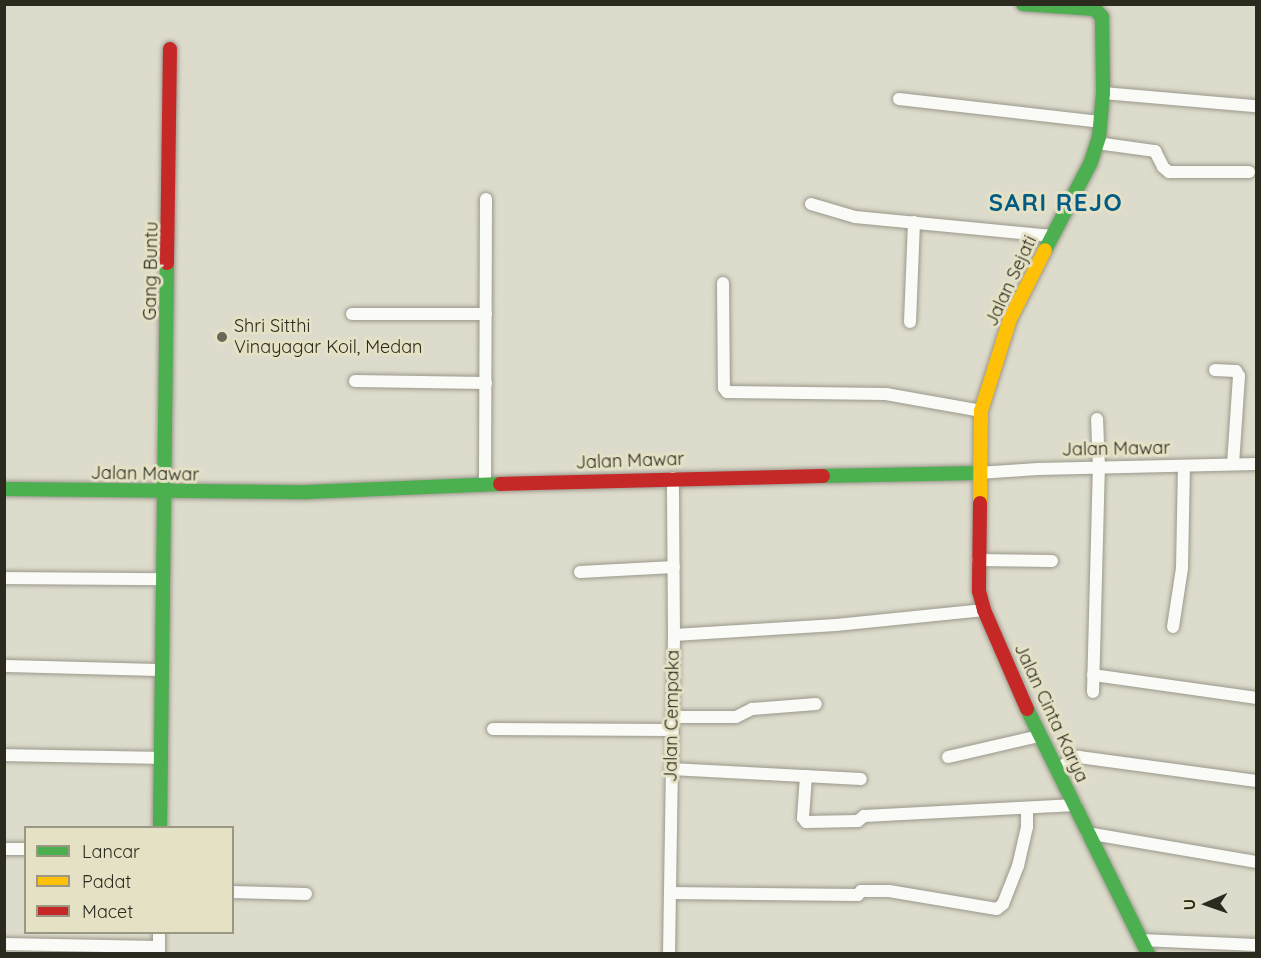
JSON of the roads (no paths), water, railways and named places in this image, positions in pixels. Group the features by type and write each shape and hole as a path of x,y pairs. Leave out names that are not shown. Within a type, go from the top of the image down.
{"street":[{"name":"Jalan Sejati","path":"978,473 981,411 1010,319 1090,164 1097,143 1103,93 1102,17 1100,12 1095,9 1023,4"},
{"name":"Gang Buntu","path":"160,826 170,49"},
{"path":"1103,93 1257,106"},
{"path":"899,99 1100,122"},
{"path":"1097,143 1155,151 1163,167 1169,172 1249,172"},
{"path":"485,485 486,199"},
{"path":"811,204 855,217 1052,236"},
{"path":"910,322 914,222"},
{"path":"723,283 724,388 727,392 886,394 981,411"},
{"path":"352,314 486,314"},
{"path":"1215,370 1236,371 1239,376 1233,464"},
{"path":"356,381 486,382"},
{"path":"1093,692 1099,468 1097,419"},
{"name":"Jalan Mawar","path":"4,489 165,493 307,492 673,478 978,473 1257,464"},
{"path":"1173,627 1182,568 1184,466"},
{"name":"Jalan Cinta Karya","path":"978,473 979,591 984,610 1039,736 1076,805 1148,954"},
{"name":"Jalan Cempaka","path":"669,954 674,635 673,478"},
{"path":"978,560 1052,561"},
{"path":"580,572 674,567"},
{"path":"4,578 164,579"},
{"path":"674,635 836,626 984,610"},
{"path":"4,666 161,670"},
{"path":"1093,675 1257,698"},
{"path":"493,729 672,724 736,717 752,709 816,704"},
{"path":"948,757 1039,736"},
{"path":"4,755 160,758"},
{"path":"1056,768 1079,757 1257,781"},
{"path":"671,769 861,779"},
{"path":"806,776 803,818 806,822 859,820 864,816 1076,805"},
{"path":"670,893 858,895 861,891 889,891 997,909 1003,904 1018,866 1027,827 1027,808"},
{"path":"1088,833 1257,862"},
{"path":"4,849 24,849"},
{"path":"234,892 306,894"},
{"path":"4,944 158,950 159,934"},
{"path":"1141,940 1257,945"}],"place":[{"name":"Shri Sitthi Vinayagar Koil, Medan","path":"222,337"}],"district":[{"name":"SARI REJO","path":"1056,203"}]}
